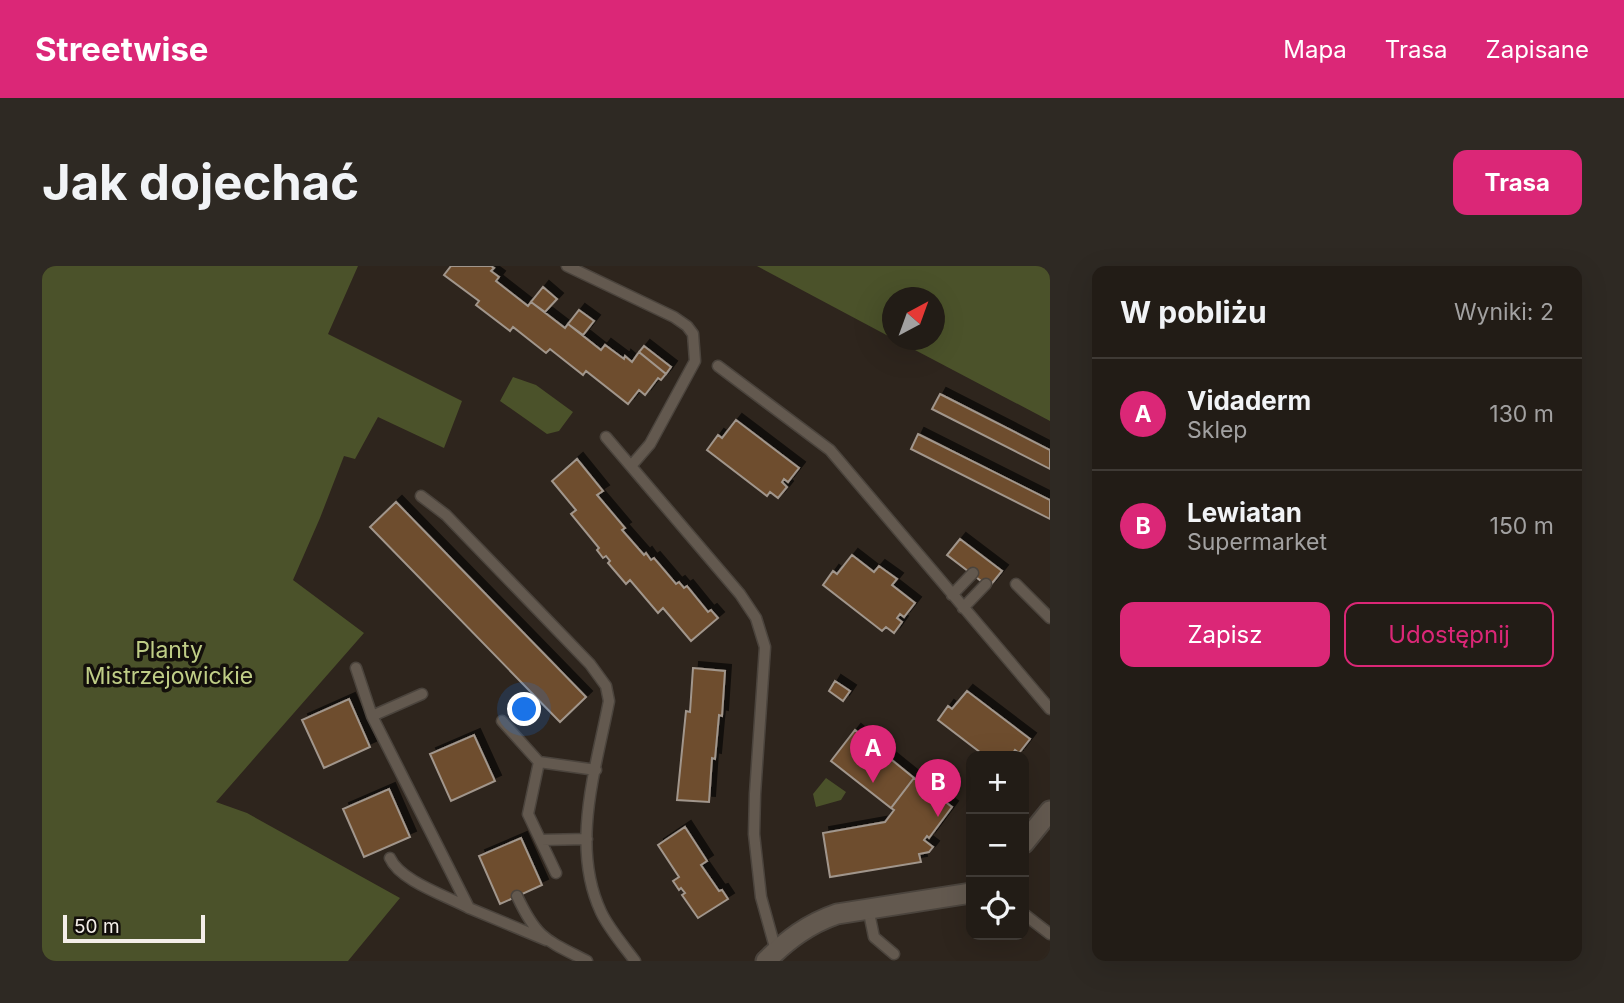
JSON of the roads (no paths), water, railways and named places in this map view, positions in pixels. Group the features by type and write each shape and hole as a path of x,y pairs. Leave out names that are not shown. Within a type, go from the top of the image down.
{"street":[{"path":"1029,837 1050,811"},
{"path":"771,956 799,932 822,919 868,908 966,894"}],"lane":[{"path":"567,266 674,317 693,334 695,361 650,444 631,466"},
{"path":"718,366 830,450 1050,709"},
{"path":"606,438 740,594 757,618 765,647 754,834 771,956"},
{"path":"421,496 446,515 599,675 606,686 609,701 587,819 588,872 601,913 635,961"},
{"path":"952,595 973,573"},
{"path":"963,608 986,584"},
{"path":"1016,584 1050,618"},
{"path":"356,668 372,716 469,908"},
{"path":"372,716 422,694"},
{"path":"502,721 539,762 596,770"},
{"path":"539,762 528,814 556,873"},
{"path":"541,840 587,838"},
{"path":"390,858 404,875 469,908 546,940 587,961"},
{"path":"517,896 529,922 546,940"},
{"path":"868,908 874,937 894,954"},
{"path":"1029,918 1050,934"}],"place":[{"name":"Vidaderm","path":"873,783"},
{"name":"Lewiatan","path":"938,817"}],"park label":[{"name":"Planty Mistrzejowickie","path":"169,663"}]}
